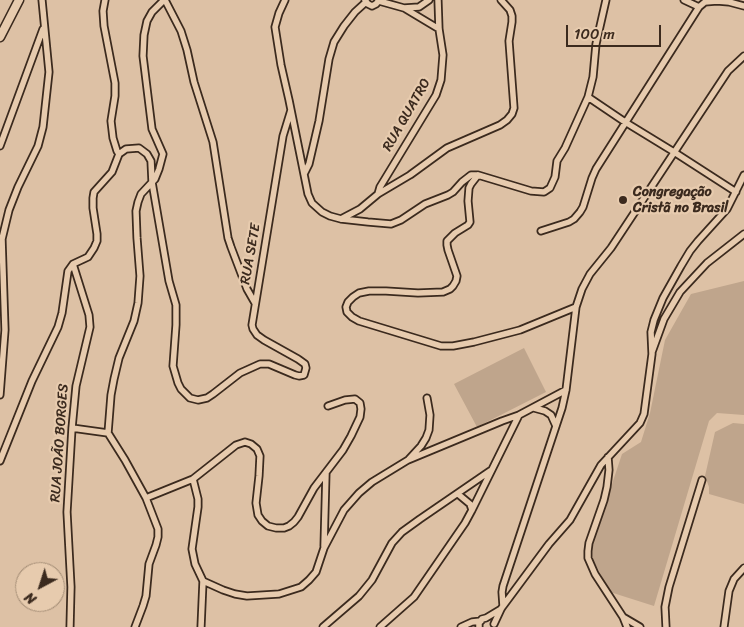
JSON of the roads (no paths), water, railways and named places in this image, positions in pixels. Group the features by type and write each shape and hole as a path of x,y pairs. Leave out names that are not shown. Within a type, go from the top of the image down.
{"street":[{"path":"0,37 19,0"},
{"path":"0,395 5,330 2,289 2,239 9,210 38,146 43,127 48,72 42,0"},
{"path":"0,461 32,381 58,327 62,313 67,275 73,264 88,256 94,248 97,234 92,198 94,192 112,172 118,154 113,138 111,121 115,84 104,26 103,11 105,0"},
{"path":"136,626 146,596 149,564 158,537 158,529 146,498 126,460 108,433 114,379 119,358 134,321 138,303 140,276 136,211 141,194 152,182 159,169 163,154 152,129 142,56 145,27 149,16 165,0 181,31 194,82 213,142 228,238 247,289 255,303"},
{"path":"285,0 279,13 276,27 281,65 308,194 312,203 322,212 341,219 391,224 425,204 448,195 471,175 478,175 531,191 544,192 550,188 555,177 557,161 565,148 588,97 593,77 596,44 606,0"},
{"path":"304,174 309,164 334,42 355,12 366,1 372,6 379,0 404,8 439,29"},
{"path":"404,8 419,7 429,0"},
{"name":"RUA QUATRO","path":"341,219 360,209 378,194 380,187 430,106 439,87 442,80 443,55 439,29 438,0"},
{"path":"378,194 402,180 447,148 500,125 512,114 514,108 509,41 512,16 510,10 501,0"},
{"path":"684,0 699,7"},
{"path":"542,231 569,222 577,216 583,207 596,169 699,7 705,2 717,1 744,6"},
{"path":"0,146 44,27"},
{"path":"502,607 503,586 566,390 576,307 582,289 590,274 611,248 728,71 744,56"},
{"path":"588,97 674,152 734,195"},
{"name":"RUA SETE","path":"152,182 169,281 176,305 174,366 181,389 190,398 198,400 206,398 240,373 260,364 269,364 295,376 304,375 305,364 257,335 252,325 284,136 291,110"},
{"path":"118,154 126,149 135,148 144,151 149,157 152,182"},
{"path":"478,175 469,188 470,222 455,233 447,241 446,245 457,276 453,286 443,292 369,291 359,293 348,302 347,312 359,321 441,346 453,346 520,330 576,307"},
{"path":"494,626 502,607 549,544 570,520 597,470 634,430 642,418 652,354 651,332 663,298 690,251 727,209 744,175"},
{"path":"652,354 664,319 680,292 707,263 744,234"},
{"name":"RUA JOÃO BORGES","path":"70,627 72,587 67,512 72,428 76,386 90,327 89,315 73,264"},
{"path":"203,581 222,590 247,596 279,594 301,587 316,572 324,548 344,510 359,493 382,475 408,460 519,415 566,390"},
{"path":"408,460 426,438 430,415 427,398"},
{"path":"146,498 193,478 236,445 244,442 251,444 257,449 260,461 256,503 258,515 268,526 284,528 294,522 314,488 343,450 360,417 361,409 358,401 352,399 328,406"},
{"path":"534,408 551,415 556,426"},
{"path":"380,627 414,596 472,510 519,415"},
{"path":"502,421 511,432"},
{"path":"72,428 108,433"},
{"path":"608,457 608,477 604,500 588,543 588,558 595,574 623,617 627,627"},
{"path":"323,627 358,598 372,580 392,543 402,532 492,470"},
{"path":"324,548 326,472"},
{"path":"193,478 198,507 192,556 203,581 202,627"},
{"path":"666,627 665,607 669,587 702,480"},
{"path":"458,494 470,504 472,510"},
{"path":"724,627 728,591 738,573 744,568"},
{"path":"482,622 502,607"},
{"path":"623,617 640,627"},
{"path":"461,627 467,624 492,620 494,626"}],"place":[{"name":"Congregação Cristã no Brasil","path":"623,200"}]}
